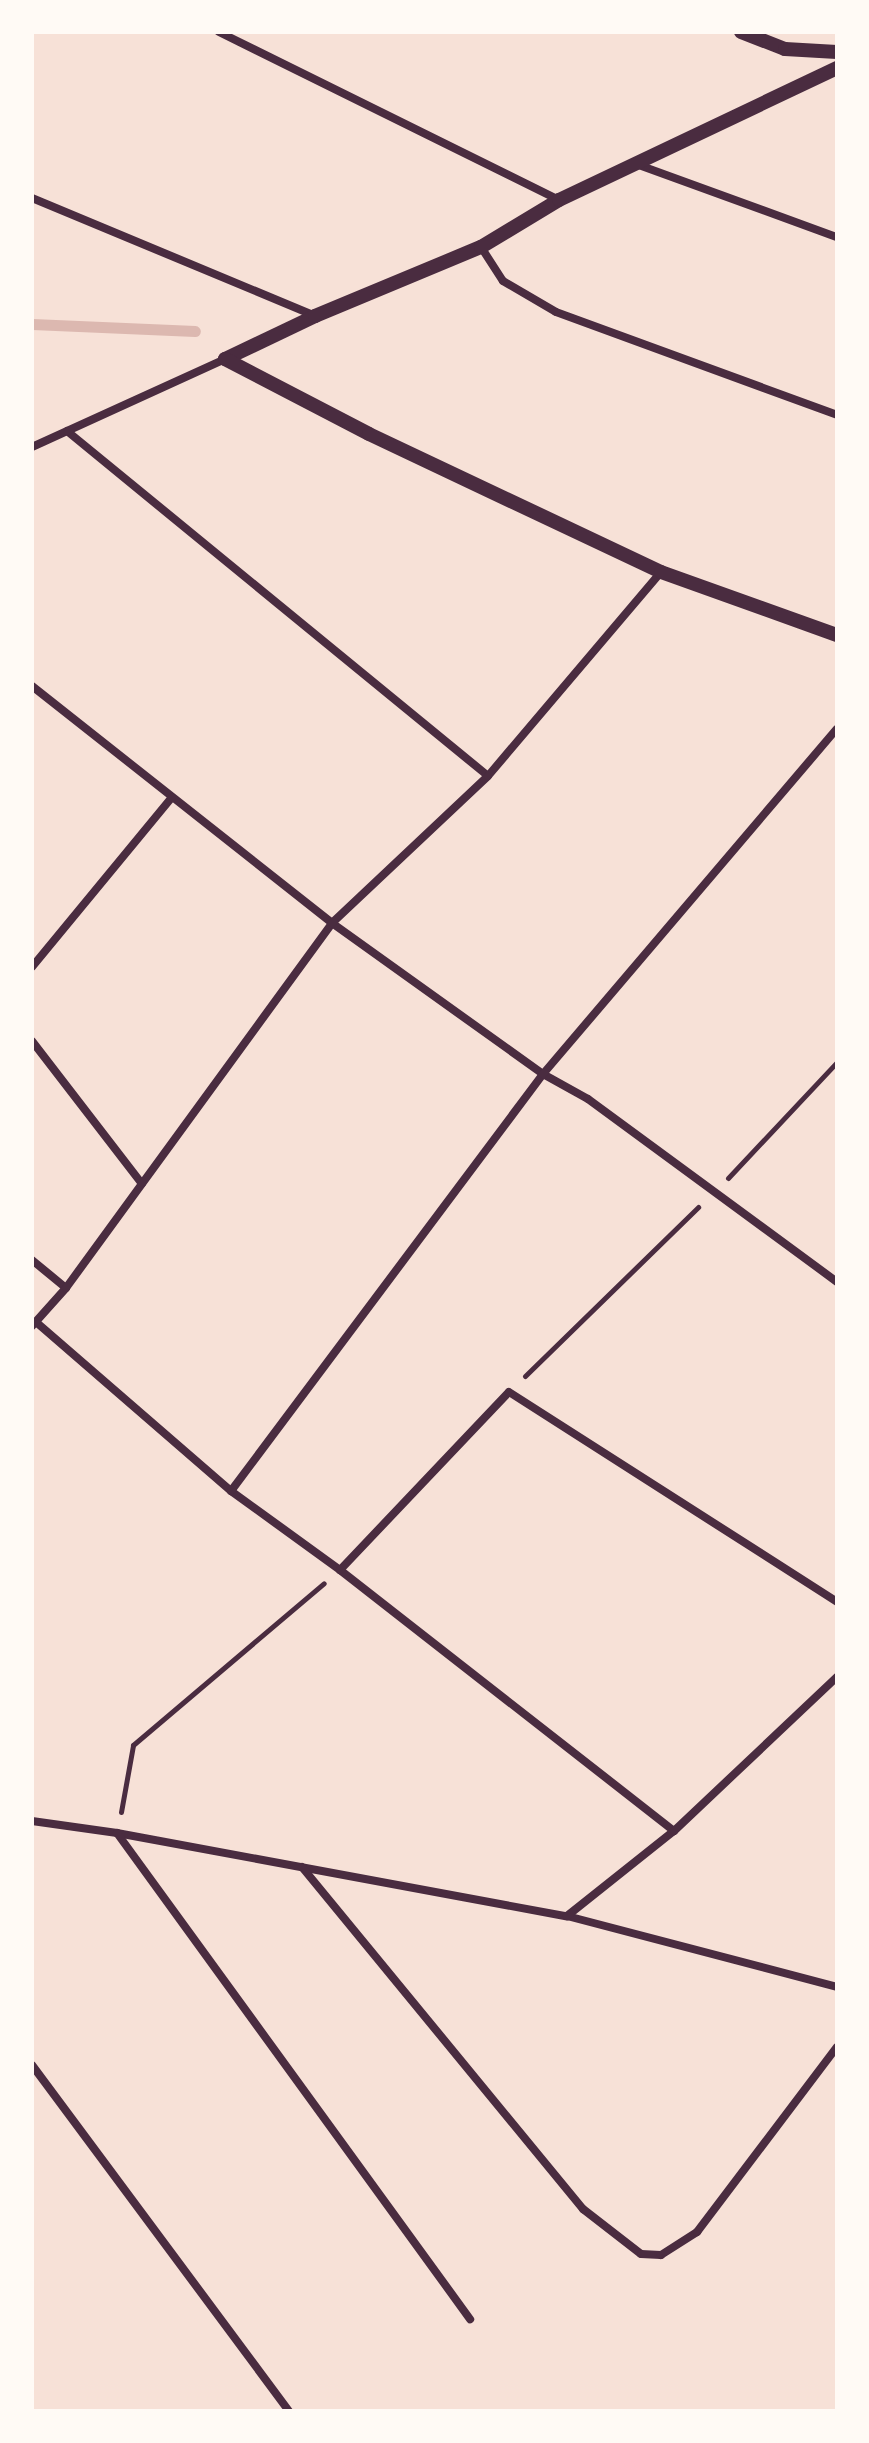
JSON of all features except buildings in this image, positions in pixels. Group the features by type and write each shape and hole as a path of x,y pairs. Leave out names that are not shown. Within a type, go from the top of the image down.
{"street":[{"path":"219,32 559,200"},
{"path":"741,32 785,49 837,52"},
{"path":"32,447 315,316 481,247 559,200 837,68"},
{"path":"636,164 837,237"},
{"path":"32,198 315,316"},
{"path":"481,247 503,281 556,312 837,415"},
{"path":"225,359 369,434 661,572 837,635"},
{"path":"67,431 488,776"},
{"path":"661,572 488,776 332,923 66,1288 34,1324 231,1491 340,1570 674,1831"},
{"path":"32,686 332,923 543,1074 588,1099 837,1282"},
{"path":"231,1491 543,1074 837,729"},
{"path":"33,963 172,797"},
{"path":"32,1041 142,1184"},
{"path":"32,1260 66,1288"},
{"path":"340,1570 509,1392 837,1602"},
{"path":"567,1916 674,1831 837,1677"},
{"path":"32,1821 117,1833 567,1916 837,1987"},
{"path":"117,1833 470,2319"},
{"path":"301,1867 583,2209 641,2254 661,2255 697,2232 837,2047"},
{"path":"32,2065 289,2411"}],"path":[{"path":"509,1392 715,1191 837,1062"},
{"path":"117,1833 133,1745 340,1570"}],"waterway":[{"path":"32,324 195,331"}]}
